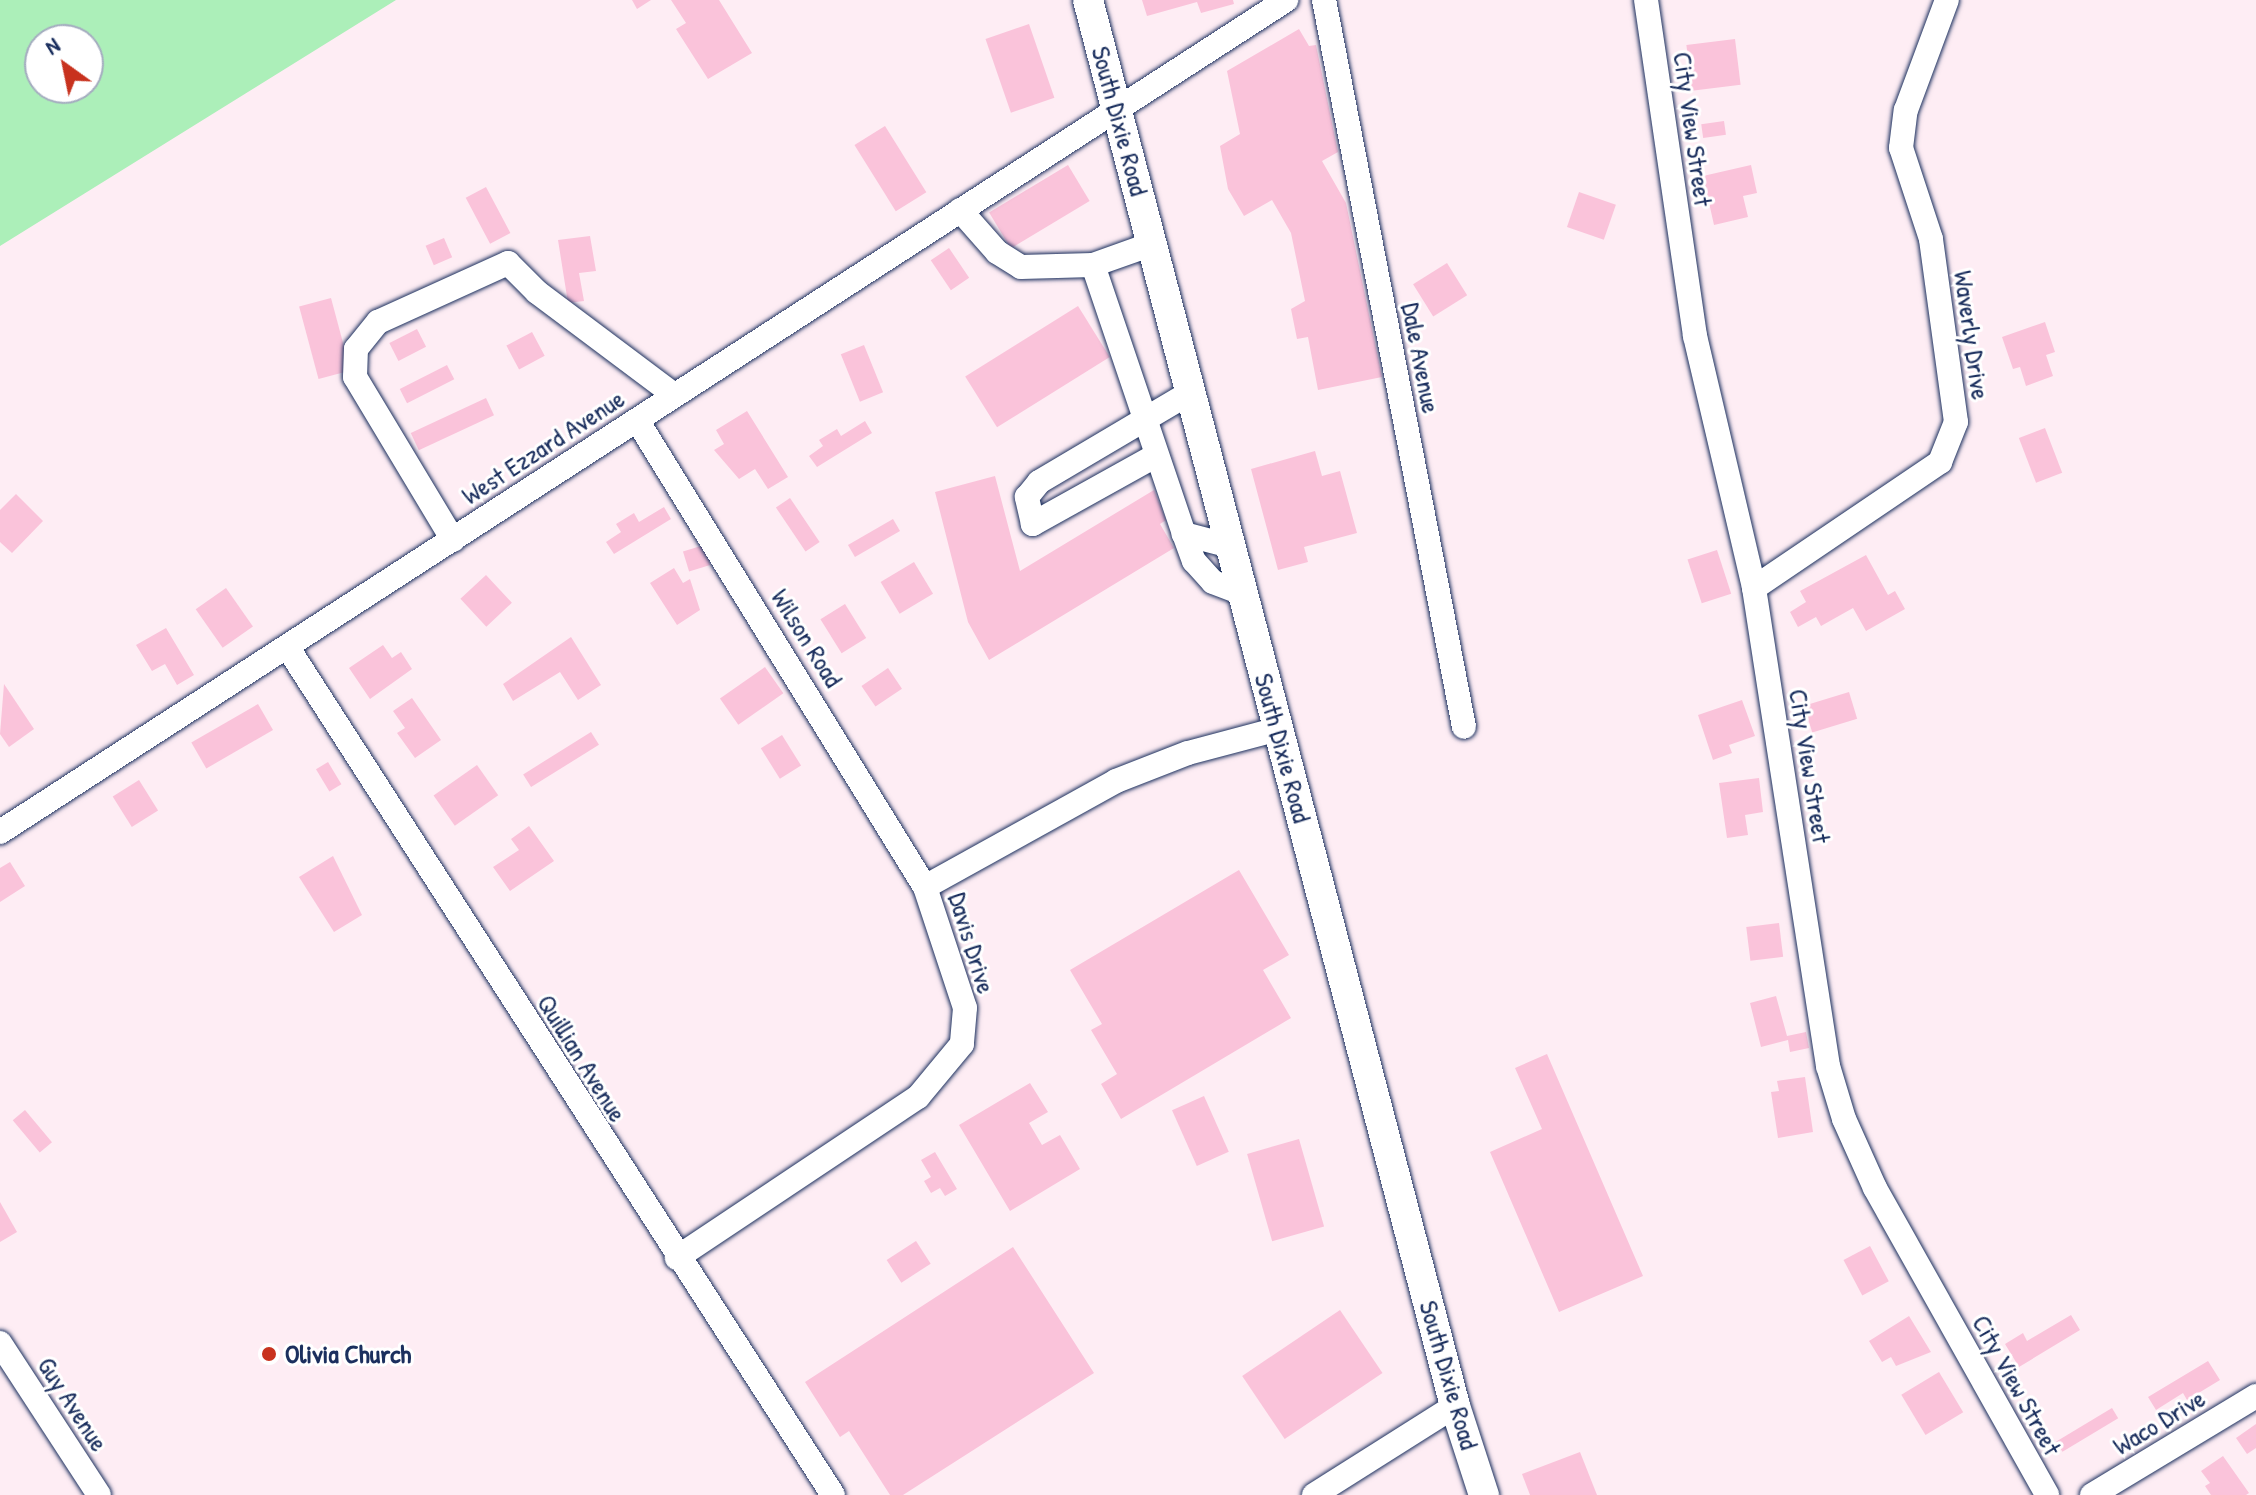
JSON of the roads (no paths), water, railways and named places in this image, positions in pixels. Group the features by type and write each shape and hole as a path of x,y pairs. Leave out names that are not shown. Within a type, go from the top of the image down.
{"main road":[{"name":"South Dixie Road","path":"1088,0 1455,1406 1484,1495"}],"street":[{"name":"West Ezzard Avenue","path":"0,832 1286,0"},
{"name":"Dale Avenue","path":"1324,0 1464,727"},
{"name":"City View Street","path":"1646,0 1695,336 1754,588 1828,1066 1844,1119 1875,1188 2047,1495"},
{"name":"Waverly Drive","path":"1754,588 1940,462 1956,422 1931,239 1901,148 1906,110 1947,0"},
{"path":"960,210 997,252 1021,267 1093,265 1152,244"},
{"path":"453,540 355,377 356,349 378,322 508,263 537,292 673,394"},
{"path":"1093,265 1155,456 1194,561 1213,582 1242,593"},
{"path":"1155,456 1033,524 1027,497 1039,482 1191,392"},
{"name":"Wilson Road","path":"637,420 925,887"},
{"path":"1184,534 1230,546"},
{"name":"Quillian Avenue","path":"288,648 677,1258 833,1495"},
{"name":"Davis Drive","path":"677,1258 918,1097 962,1044 962,996 925,887 1116,781 1188,753 1278,729"},
{"name":"Guy Avenue","path":"0,1343 99,1495"},
{"name":"Waco Drive","path":"2092,1495 2256,1396"},
{"path":"1314,1495 1455,1406"}],"place":[{"name":"Olivia Church","path":"269,1354"}]}
